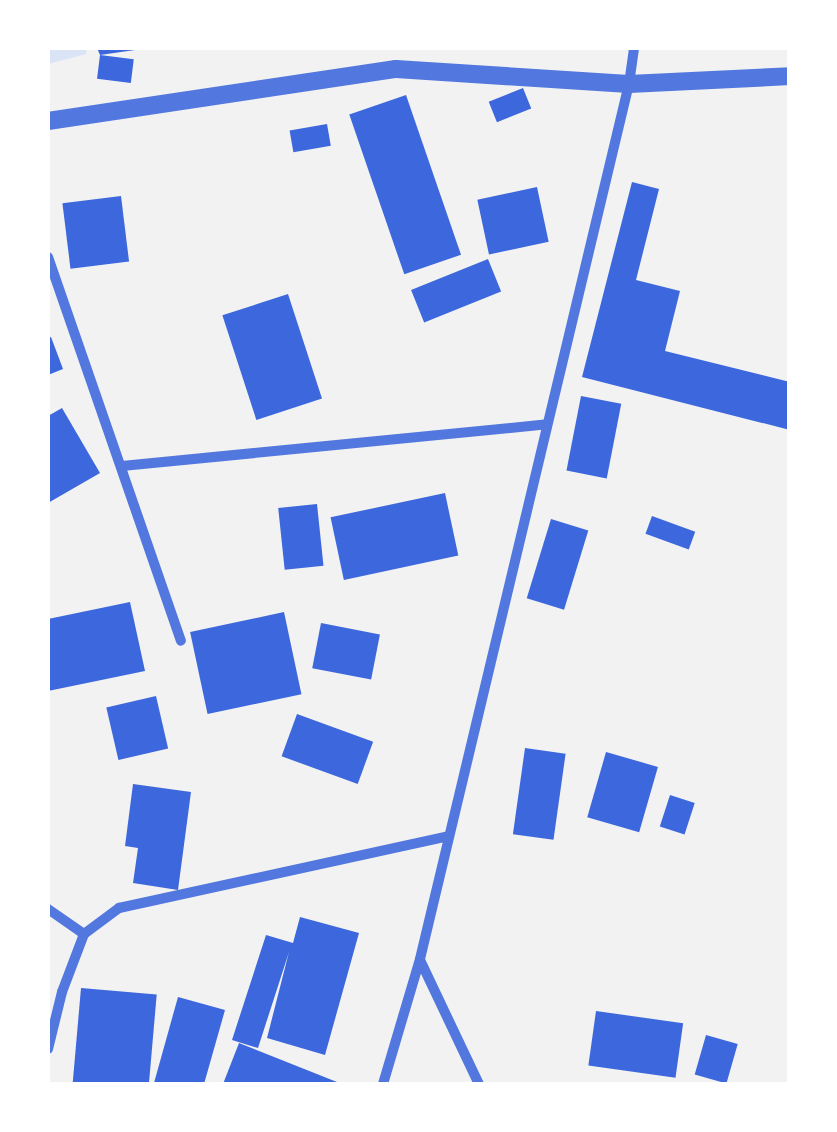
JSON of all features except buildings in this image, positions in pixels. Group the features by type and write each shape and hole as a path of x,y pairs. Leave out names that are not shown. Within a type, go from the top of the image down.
{"street":[{"path":"383,1084 420,959 446,837 629,84 634,48"},
{"path":"48,121 396,68 629,84 790,76"},
{"path":"48,258 181,640"},
{"path":"122,466 547,424"},
{"path":"48,1049 62,992 84,934 119,908 446,837"},
{"path":"48,909 84,934"},
{"path":"420,959 479,1084"}],"shaded area":[{"path":"48,48 87,48 86,54 48,64"}]}
